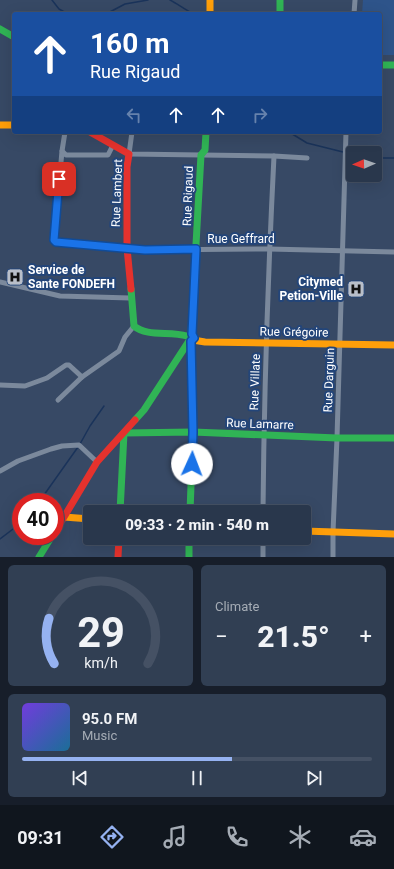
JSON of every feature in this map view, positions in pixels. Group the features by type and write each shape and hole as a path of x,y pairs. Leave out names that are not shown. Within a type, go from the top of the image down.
{"main road":[{"path":"210,0 210,12"},
{"path":"280,0 280,12"},
{"path":"0,29 12,36"},
{"path":"382,65 394,65"},
{"path":"0,120 12,120"},
{"path":"0,125 12,125"},
{"path":"94,134 129,154"},
{"name":"Rue Rigaud","path":"190,505 193,432 190,338 201,155 205,150 206,134"},
{"name":"Rue Lambert","path":"129,154 127,248 130,298 134,326"},
{"name":"Rue Grégoire","path":"134,326 138,331 145,333 176,333 205,342 394,345"},
{"path":"83,519 64,517 97,462 144,410 190,338"},
{"name":"Rue Lamarre","path":"124,433 193,432 337,438 394,438"},
{"path":"120,505 124,433"},
{"path":"311,531 394,534"},
{"path":"39,557 46,545"},
{"path":"118,557 119,545"},
{"path":"189,545 189,557"}],"street":[{"path":"354,12 355,0"},
{"name":"Rue Geffrard","path":"65,134 54,240 56,242 145,250 269,249 394,252"},
{"name":"Rue Lambert","path":"129,154 132,134"},
{"name":"Rue Darguin","path":"333,557 346,134"},
{"path":"62,151 66,155 108,155 113,145"},
{"path":"129,154 274,156 307,158"},
{"name":"Rue Villate","path":"263,505 263,434 269,249 274,156"},
{"path":"0,282 67,297 130,298"},
{"path":"58,400 82,377 119,351 125,337 134,326"},
{"path":"0,385 25,386 47,378 66,365 69,365 82,377"},
{"path":"0,471 18,461 62,446 79,445 97,462"},
{"path":"262,557 263,545"}],"shaded area":[{"path":"363,0 394,0 394,55 382,55 382,12 362,12"}],"waterway":[{"path":"52,0 59,9 64,12"},
{"path":"110,12 125,4 148,0"},
{"path":"170,0 190,12"},
{"path":"292,134 307,143 343,152"},
{"path":"382,158 394,158"},
{"path":"80,444 104,406"},
{"path":"45,493 78,447"},
{"path":"0,539 12,530"}],"traffic: fast":[{"path":"280,0 280,12"},
{"path":"0,29 12,36"},
{"path":"382,65 394,65"},
{"path":"191,334 201,155 205,150 206,134"},
{"path":"131,289 134,326 145,332 187,336"},
{"path":"135,420 144,410 189,341"},
{"path":"190,505 193,432 191,341"},
{"path":"124,433 193,432 337,438 394,438"},
{"path":"120,505 124,433"},
{"path":"39,557 46,545"},
{"path":"189,545 189,557"}],"traffic: slow":[{"path":"210,0 210,12"},
{"path":"0,125 12,125"},
{"path":"193,340 205,342 394,345"},
{"path":"64,517 83,518"},
{"path":"311,531 394,534"}],"traffic: jam":[{"path":"94,134 129,154 127,167 127,248 131,289"},
{"path":"64,517 97,462 135,420"},
{"path":"118,557 119,545"}],"place":[{"name":"Service de Sante FONDEFH","path":"15,277"},
{"name":"Citymed Petion-Ville","path":"356,289"}],"route":[{"path":"59,179 54,240 56,242 145,250 196,249 192,334 194,338 191,341 193,432 192,464"}]}
